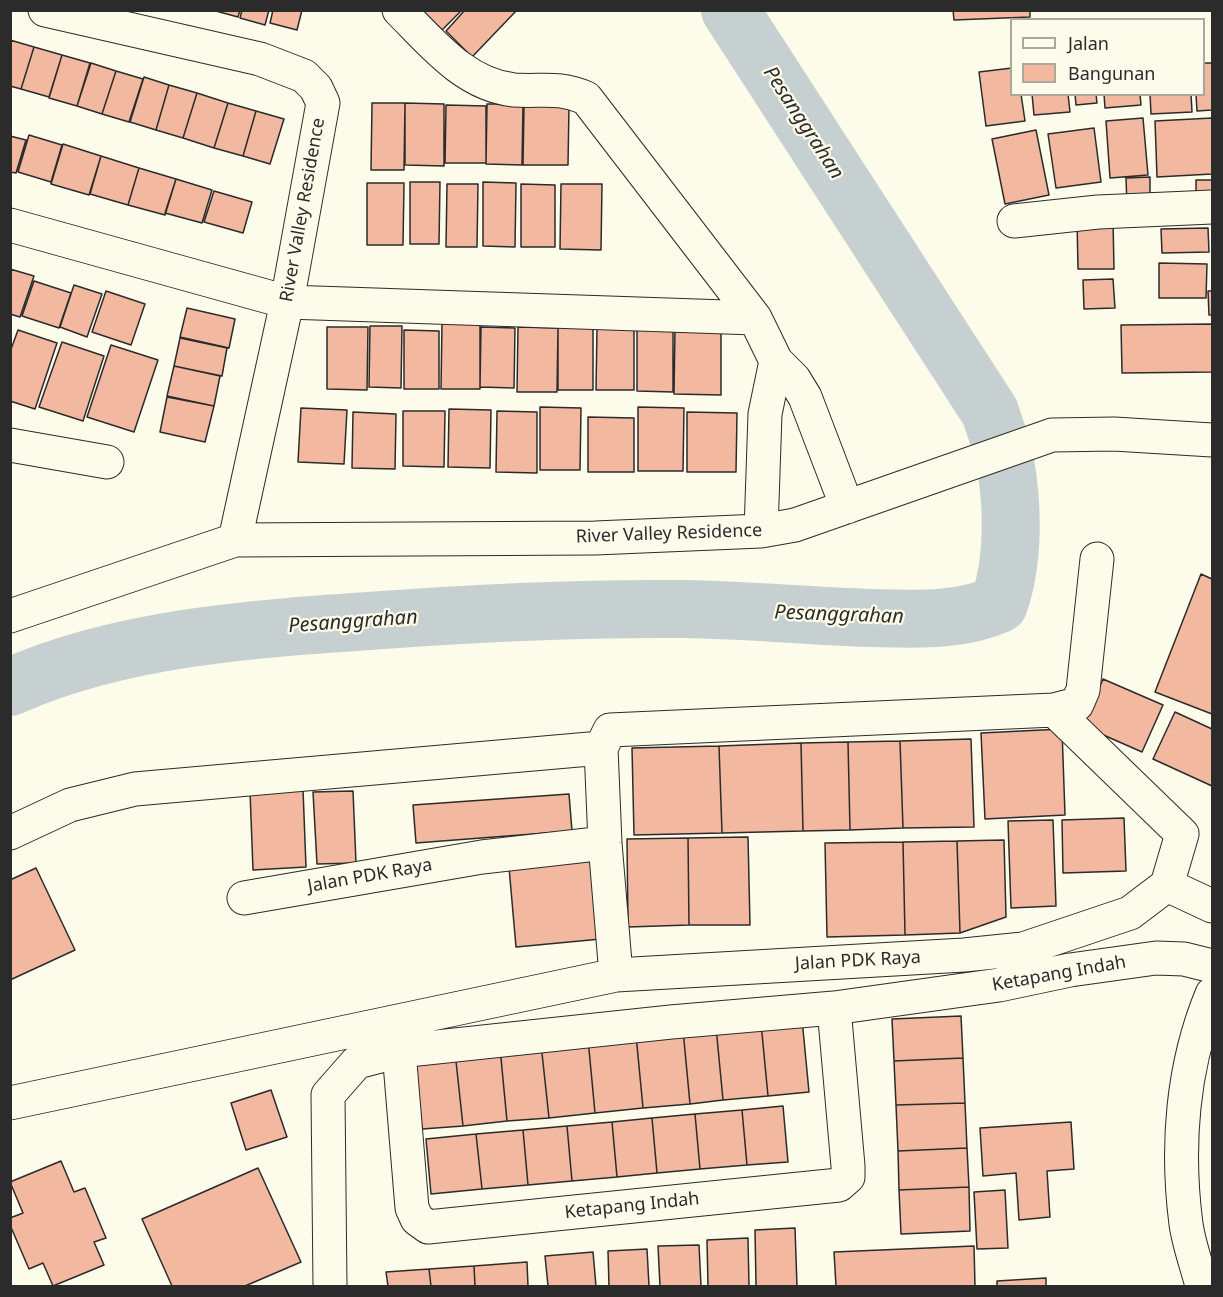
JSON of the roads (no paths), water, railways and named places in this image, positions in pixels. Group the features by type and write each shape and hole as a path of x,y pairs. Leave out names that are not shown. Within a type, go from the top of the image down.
{"street":[{"name":"River Valley Residence","path":"45,10 260,59 304,76 316,88 322,103 286,302 235,540"},
{"path":"399,10 473,79 514,90 566,90 586,98 755,318 776,361 794,379 805,397 861,502"},
{"path":"1014,221 1098,212 1212,207"},
{"path":"10,225 286,302 755,318"},
{"path":"761,531 765,414 776,361"},
{"name":"River Valley Residence","path":"10,616 235,540 595,538 761,531 795,525 1052,435 1114,434 1212,440"},
{"path":"10,445 107,462"},
{"path":"616,975 604,843 601,748 610,730 1054,710 1077,704 1083,690 1097,559"},
{"path":"1054,710 1182,834 1167,885 1212,906"},
{"path":"10,833 70,805 135,789 601,748"},
{"name":"Jalan PDK Raya","path":"244,897 482,857 604,843"},
{"name":"Jalan PDK Raya","path":"10,1103 616,975 964,956 1023,949 1130,913 1167,885"},
{"name":"Ketapang Indah","path":"330,1287 328,1095 357,1062 399,1050 834,1008 999,985 1070,970 1156,958 1184,959 1212,966"},
{"path":"1202,1287 1186,1226 1181,1142 1188,1071 1212,994"},
{"name":"Ketapang Indah","path":"399,1050 412,1208 417,1219 428,1227 839,1185 848,1177 848,1166 834,1008"}],"waterway":[{"name":"Pesanggrahan","path":"10,687 52,670 140,647 232,632 278,628 448,616 606,609 685,609 920,619 968,614 999,604 1010,552 1011,515 1005,461 990,412 730,10"}]}
